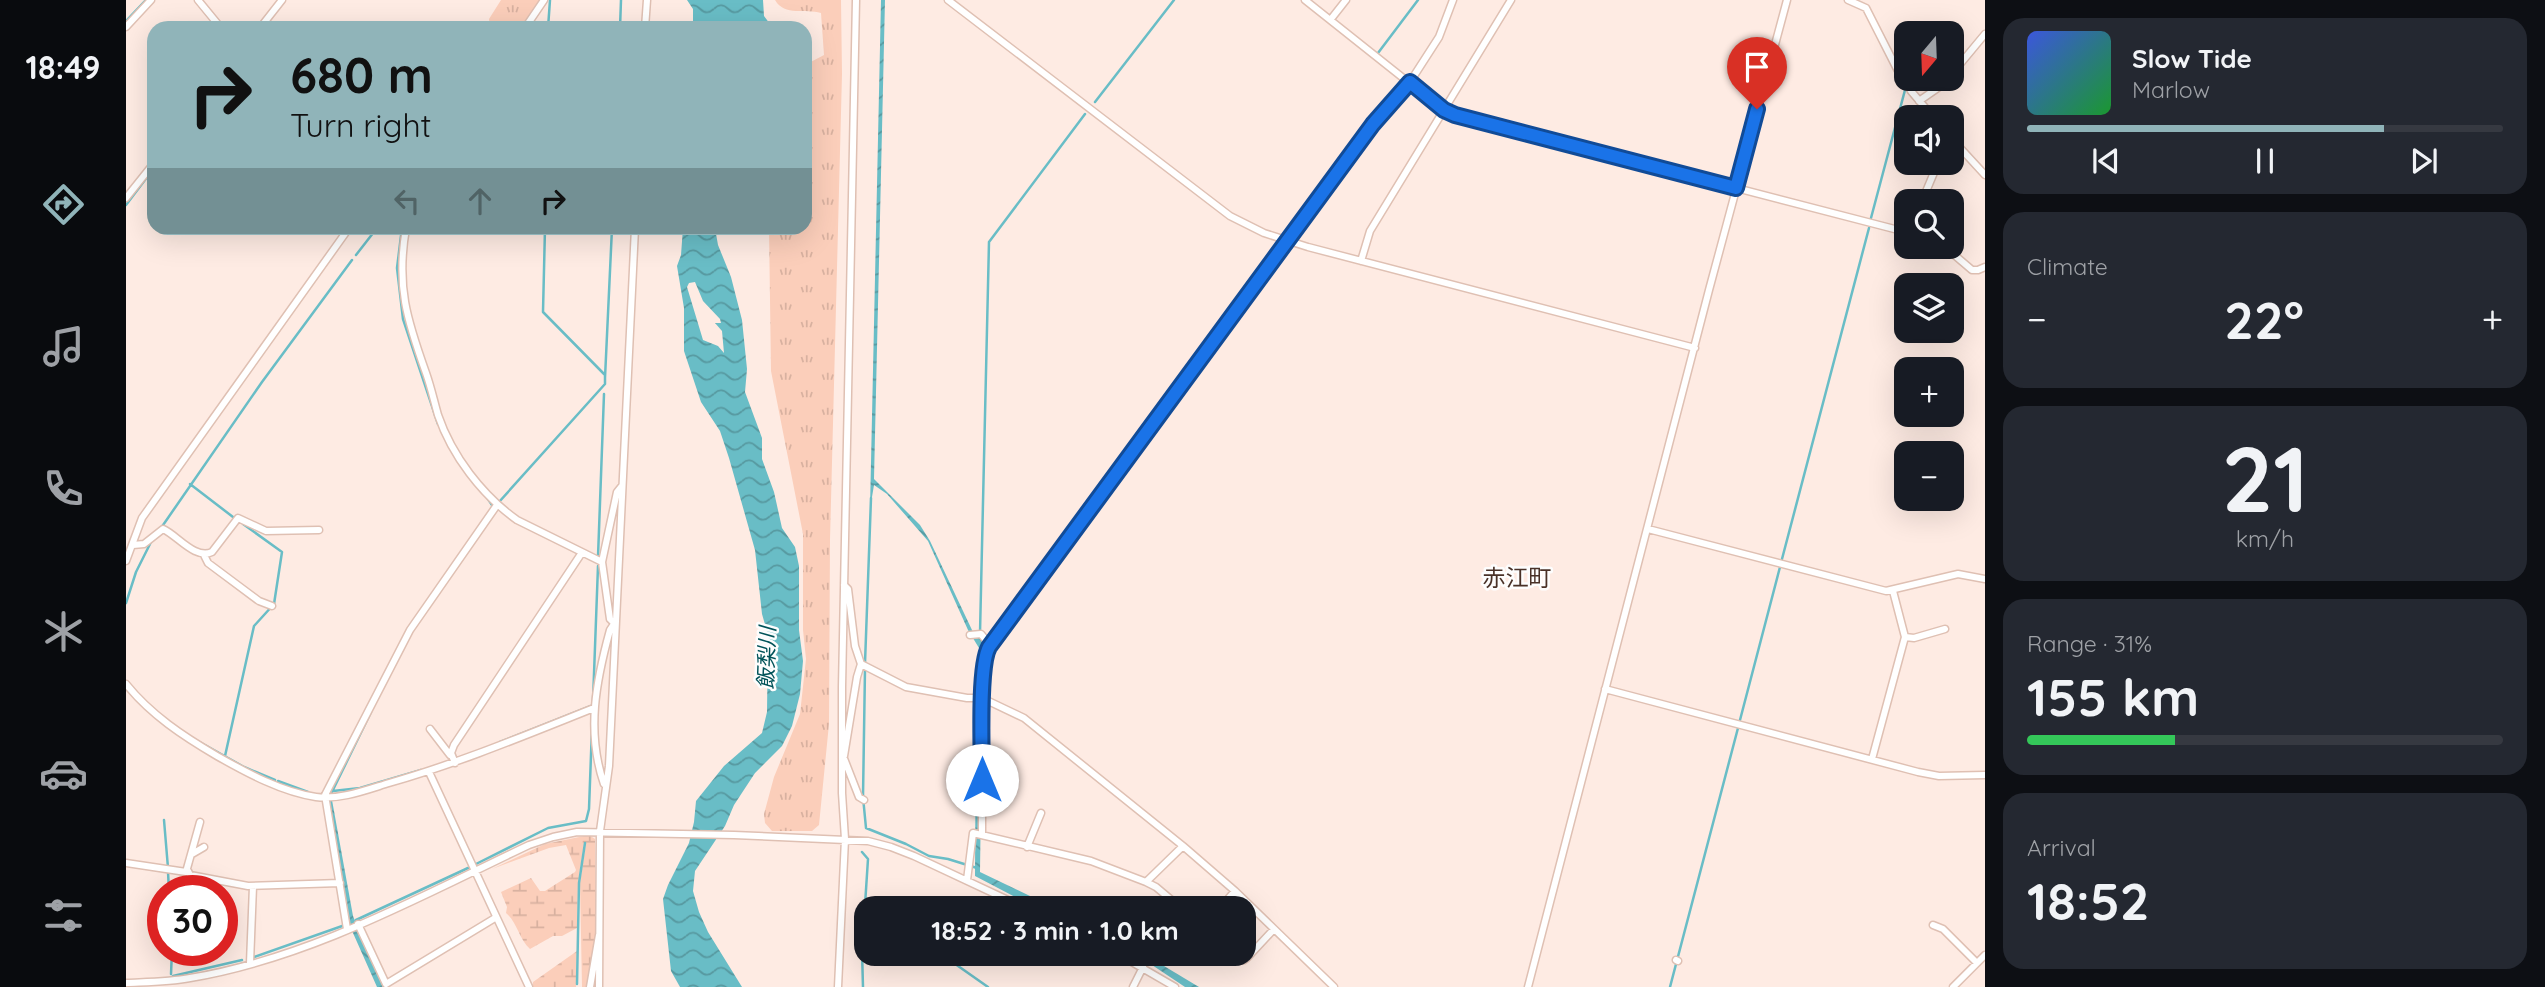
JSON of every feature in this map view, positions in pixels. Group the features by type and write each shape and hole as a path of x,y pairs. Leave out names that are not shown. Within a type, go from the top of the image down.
{"street":[{"path":"126,27 151,0"},
{"path":"198,0 215,21"},
{"path":"266,21 282,0"},
{"path":"530,21 544,0"},
{"path":"646,21 647,0"},
{"path":"839,985 856,0"},
{"path":"948,0 1230,216 1251,228 1362,261 1695,348"},
{"path":"1306,0 1444,110 1455,115 1894,229"},
{"path":"1331,19 1346,0"},
{"path":"979,834 979,699 985,656 990,645 1373,124 1410,82 1439,37 1453,0"},
{"path":"1362,261 1370,231 1511,0"},
{"path":"1528,987 1787,0"},
{"path":"1848,0 1863,2 1897,69 1922,105"},
{"path":"1964,60 1985,34"},
{"path":"1919,101 1934,91"},
{"path":"1964,152 1985,175"},
{"path":"126,198 147,172"},
{"path":"126,561 142,518 344,235"},
{"path":"405,235 402,285 412,336 439,417 457,456 497,505 517,520 581,554 602,562"},
{"path":"599,987 600,831 609,766 635,235"},
{"path":"1959,259 1972,270 1985,267"},
{"path":"614,623 610,619 602,562 617,492 622,485"},
{"path":"495,918 386,984 353,927 341,883 325,795 410,630 497,505"},
{"path":"204,555 212,552 238,517 266,531 319,530"},
{"path":"133,545 144,544 163,529 204,555 208,563 259,601 272,606"},
{"path":"1648,529 1893,591 1958,574 1985,579"},
{"path":"453,760 452,748 581,554"},
{"path":"844,585 848,589 855,646 861,664 843,756 863,800"},
{"path":"1872,760 1905,637 1893,591"},
{"path":"605,786 594,733 594,708 596,684 614,623"},
{"path":"1905,637 1914,638 1945,629"},
{"path":"976,634 990,645"},
{"path":"861,664 912,688 979,699 1024,719 1080,761 1183,846 1235,891 1334,987"},
{"path":"126,684 150,710 177,732 242,770 301,793 325,795 351,794 429,772 453,760 594,708"},
{"path":"1605,689 1939,776 1985,775"},
{"path":"430,729 453,760"},
{"path":"429,772 529,987"},
{"path":"1027,847 1041,813"},
{"path":"188,871 200,822"},
{"path":"126,983 190,978 250,964 353,927 541,840 566,834 600,831 868,841 891,847 1000,896"},
{"path":"967,880 972,836 979,834 1091,861 1146,882 1167,896"},
{"path":"1146,882 1183,846"},
{"path":"192,854 204,847"},
{"path":"126,863 180,873 188,871"},
{"path":"188,871 190,875 253,886 341,883"},
{"path":"250,964 253,886"},
{"path":"1231,896 1235,891"},
{"path":"1933,925 1943,929 1977,962"},
{"path":"1256,948 1274,929"},
{"path":"590,987 601,930"},
{"path":"1953,987 1985,955"},
{"path":"1132,987 1143,967 1175,987"}],"green space":[{"path":"501,0 541,0 526,21 489,19"},
{"path":"775,0 841,0 842,74 830,540 829,724 819,825 812,831 772,831 765,823 764,814 774,777 800,714 806,659 803,630 803,534 771,371 769,235 812,235 812,61 824,55 821,13 790,10"},
{"path":"589,835 595,839 596,929 588,987 582,987 580,883 586,843 578,883 577,928 562,936 553,936 530,949 506,913 507,907 501,892 531,878 540,891 545,891 575,872 566,845 549,848 492,869 545,844"},
{"path":"577,951 576,987 533,987 533,982"}],"water":[{"path":"687,0 763,0 764,16 768,21 693,21 693,9"},
{"path":"881,0 885,0 874,479 920,525 930,541 972,630 975,635 981,637 980,872 1030,896 1013,896 975,876 976,695 979,648 968,630 928,541 887,494 874,485 870,509"},
{"path":"682,235 716,235 742,320 747,369 745,392 762,438 762,459 774,492 782,528 795,547 799,566 799,630 803,661 800,694 792,726 782,746 755,773 695,871 693,891 699,912 708,932 742,987 680,987 671,971 663,899 689,843 696,801 724,766 762,733 767,712 768,635 762,614 755,550 720,431 701,402 684,351 684,308 677,266","holes":["695,282 703,301 721,323 715,323 722,331 724,353 718,346 703,340 687,287 689,283"]},
{"path":"329,800 332,800 353,916 383,987 377,987 349,924"},
{"path":"1154,966 1164,966 1199,987 1185,987"}],"waterway":[{"path":"126,21 146,0"},
{"path":"548,21 550,0"},
{"path":"620,21 621,0"},
{"path":"1095,102 1174,0"},
{"path":"1378,53 1418,0"},
{"path":"1871,218 1905,91"},
{"path":"980,633 989,242 1085,114"},
{"path":"126,205 147,177"},
{"path":"1782,559 1869,228"},
{"path":"356,255 372,235"},
{"path":"401,235 397,268 403,319 438,424"},
{"path":"499,502 605,384 605,375 543,312 545,235"},
{"path":"605,378 612,235"},
{"path":"161,528 262,382 352,260"},
{"path":"598,557 604,394"},
{"path":"190,484 233,517"},
{"path":"486,496 494,508"},
{"path":"865,663 871,498"},
{"path":"225,756 254,626 274,604 282,552 243,524"},
{"path":"126,603 136,572 151,542"},
{"path":"474,865 548,828 586,821 589,809 598,566"},
{"path":"1740,720 1780,567"},
{"path":"865,669 863,797 866,828 929,856 977,868"},
{"path":"500,742 591,706"},
{"path":"330,796 371,712"},
{"path":"1670,987 1738,728"},
{"path":"196,740 244,767 275,780"},
{"path":"333,791 360,788 421,770"},
{"path":"278,781 308,792"},
{"path":"164,820 168,868"},
{"path":"577,984 579,883 585,843"},
{"path":"862,852 868,859 862,951 863,987"},
{"path":"356,920 468,868"},
{"path":"254,957 345,925"},
{"path":"173,976 242,960"},
{"path":"171,966 171,974"},
{"path":"958,966 988,987"}],"district":[{"name":"赤江町","path":"1517,577"}],"route":[{"path":"982,780 982,698 986,651 1373,124 1410,82 1444,110 1455,115 1736,188 1757,109"}],"water label":[{"name":"飯梨川","path":"766,658"}]}
